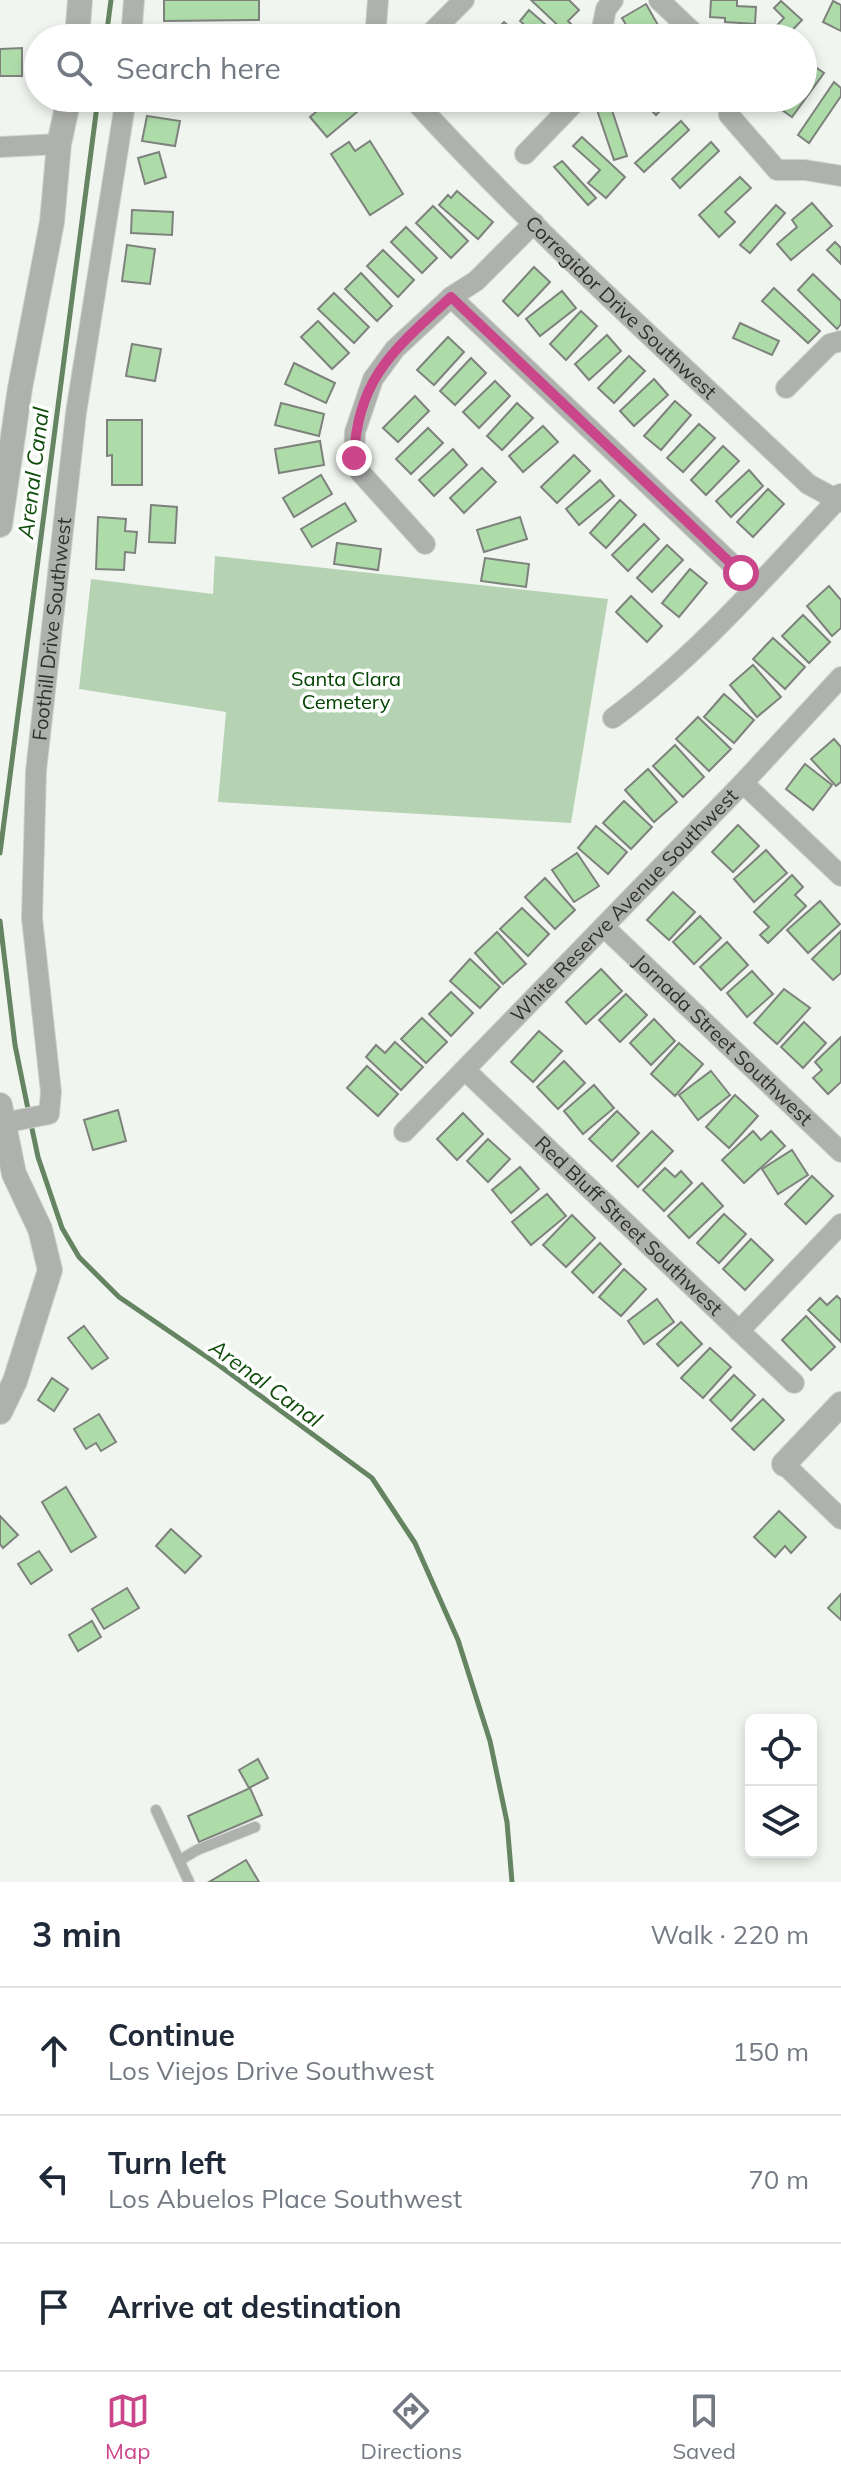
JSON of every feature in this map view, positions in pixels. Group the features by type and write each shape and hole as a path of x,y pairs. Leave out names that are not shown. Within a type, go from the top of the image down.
{"street":[{"path":"78,24 80,0"},
{"path":"132,24 134,0"},
{"path":"376,24 378,0"},
{"path":"440,24 464,0"},
{"path":"603,24 606,9 613,0"},
{"path":"659,0 684,24"},
{"path":"0,525 20,388 52,222 59,144 66,112"},
{"name":"Foothill Drive Southwest","path":"0,1412 15,1381 50,1270 40,1229 14,1174 5,1116 49,1114 51,1092 32,918 36,771 76,413 124,112"},
{"name":"Corregidor Drive Southwest","path":"425,112 534,223 808,484 840,499"},
{"path":"525,154 566,112"},
{"path":"729,112 777,170 805,170 841,176"},
{"path":"0,147 59,144"},
{"path":"425,544 360,472 354,458 355,432 373,379 395,349 451,297 476,281 534,223"},
{"path":"451,297 756,587"},
{"path":"786,388 830,344 841,341"},
{"path":"613,718 652,689 840,499"},
{"name":"White Reserve Avenue Southwest","path":"404,1132 743,783 841,677"},
{"path":"743,783 841,876"},
{"name":"Jornada Street Southwest","path":"604,927 841,1152"},
{"name":"Red Bluff Street Southwest","path":"465,1070 794,1383"},
{"path":"739,1331 841,1224"},
{"path":"841,1404 784,1464 841,1519"}],"lane":[{"path":"156,1810 189,1882"},
{"path":"180,1860 255,1827"}],"green space":[{"name":"Santa Clara Cemetery","path":"215,556 608,599 571,823 218,802 226,712 79,689 91,579 213,594"}],"building":[{"path":"164,0 259,0 259,20 164,21"},
{"path":"531,0 569,0 579,10 568,21 571,24 556,24"},
{"path":"711,0 737,0 737,6 756,7 755,24 725,22 725,18 710,17"},
{"path":"781,1 802,20 798,24 778,24 784,18 774,8"},
{"path":"833,1 841,5 841,31 823,22"},
{"path":"646,4 657,24 626,24 622,18"},
{"path":"529,10 545,24 523,24 520,21"},
{"path":"22,48 22,76 0,76 0,49"},
{"path":"817,68 824,73 817,83"},
{"path":"834,82 841,88 841,96 809,143 798,135 814,112 817,112 817,107"},
{"path":"316,112 357,112 327,137 310,117"},
{"path":"598,112 613,112 627,156 614,160"},
{"path":"147,116 180,121 175,146 142,141"},
{"path":"681,121 689,130 644,172 635,163"},
{"path":"582,137 625,177 606,198 588,183 600,170 573,146"},
{"path":"370,141 403,194 370,215 331,154 349,142 355,151"},
{"path":"711,142 719,151 680,188 672,179"},
{"path":"159,152 166,177 145,184 138,158"},
{"path":"562,161 596,198 588,205 554,167"},
{"path":"740,177 751,188 725,212 735,222 719,237 699,215"},
{"path":"457,191 493,222 478,239 439,205"},
{"path":"812,203 832,226 791,260 777,244 797,227 792,220"},
{"path":"776,205 785,213 750,253 740,245"},
{"path":"433,206 468,241 451,258 416,223"},
{"path":"132,210 173,212 172,235 131,233"},
{"path":"406,227 437,258 422,273 391,242"},
{"path":"835,242 841,248 841,264 827,250"},
{"path":"127,245 155,249 150,284 122,281"},
{"path":"383,250 414,280 398,297 367,266"},
{"path":"534,267 550,282 518,316 503,301"},
{"path":"361,273 392,306 377,321 345,289"},
{"path":"813,274 841,301 841,324 837,329 798,290"},
{"path":"774,288 820,331 808,343 762,301"},
{"path":"562,291 576,308 540,336 526,319"},
{"path":"334,293 369,327 354,343 318,309"},
{"path":"581,311 597,326 566,360 550,344"},
{"path":"318,321 349,353 332,369 301,337"},
{"path":"740,323 779,341 772,355 733,338"},
{"path":"607,335 621,351 589,380 575,364"},
{"path":"448,337 464,352 434,385 417,370"},
{"path":"132,344 161,349 155,381 126,376"},
{"path":"629,356 645,371 614,403 598,388"},
{"path":"471,358 486,373 455,405 440,391"},
{"path":"294,363 335,383 326,403 285,384"},
{"path":"654,379 668,395 634,426 620,411"},
{"path":"495,381 510,396 479,428 463,412"},
{"path":"415,396 429,411 398,442 383,428"},
{"path":"675,401 691,415 661,450 644,436"},
{"path":"281,403 324,414 319,436 275,425"},
{"path":"517,403 533,418 502,450 487,436"},
{"path":"107,420 142,420 142,485 112,485 112,455 107,456"},
{"path":"699,424 715,438 683,472 667,458"},
{"path":"543,426 558,442 523,472 509,456"},
{"path":"428,428 443,443 411,474 396,459"},
{"path":"320,441 324,465 279,473 275,449"},
{"path":"723,446 739,461 706,495 691,480"},
{"path":"453,449 467,465 434,496 419,480"},
{"path":"574,455 590,471 557,503 541,487"},
{"path":"482,468 496,482 464,513 450,498"},
{"path":"749,470 763,486 731,517 716,501"},
{"path":"321,475 332,494 294,517 283,498"},
{"path":"600,480 614,496 579,525 566,509"},
{"path":"768,489 784,504 753,537 737,522"},
{"path":"620,500 636,515 606,548 590,533"},
{"path":"345,503 356,521 312,547 301,529"},
{"path":"151,505 177,507 175,543 149,542"},
{"path":"98,517 126,519 125,531 137,532 135,553 125,552 124,570 96,569"},
{"path":"520,517 527,539 484,552 477,530"},
{"path":"644,524 659,539 628,571 612,555"},
{"path":"337,543 381,549 378,570 334,564"},
{"path":"667,545 683,560 652,592 637,578"},
{"path":"485,558 529,564 526,587 481,581"},
{"path":"690,569 707,583 679,617 662,603"},
{"path":"829,586 841,600 841,628 832,636 807,606"},
{"path":"631,596 662,626 647,642 616,612"},
{"path":"803,615 830,642 809,663 782,636"},
{"path":"773,638 805,667 785,689 753,659"},
{"path":"753,665 781,697 757,717 730,685"},
{"path":"724,694 754,720 734,743 704,717"},
{"path":"698,717 731,749 709,771 676,739"},
{"path":"834,739 841,747 841,782 836,786 811,759"},
{"path":"675,745 704,777 683,797 653,766"},
{"path":"805,764 832,785 813,810 786,789"},
{"path":"648,769 677,802 654,822 625,790"},
{"path":"624,801 652,827 631,849 603,823"},
{"path":"738,825 759,846 733,872 712,852"},
{"path":"596,826 627,852 608,874 578,848"},
{"path":"766,850 787,873 754,902 734,879"},
{"path":"577,853 599,886 574,902 552,870"},
{"path":"792,875 803,887 795,895 806,906 768,943 760,935 769,927 754,912"},
{"path":"545,878 575,910 555,929 525,897"},
{"path":"673,892 695,912 669,940 647,920"},
{"path":"820,901 840,924 808,953 787,930"},
{"path":"522,908 549,934 528,956 500,929"},
{"path":"700,916 721,938 694,964 673,942"},
{"path":"841,931 841,973 833,980 812,959"},
{"path":"497,932 526,964 503,984 475,953"},
{"path":"727,942 748,965 721,990 700,967"},
{"path":"470,959 500,987 480,1008 450,981"},
{"path":"601,969 622,991 586,1024 566,1002"},
{"path":"752,971 773,994 747,1017 727,993"},
{"path":"784,989 810,1008 777,1044 754,1023"},
{"path":"451,992 473,1013 451,1036 429,1014"},
{"path":"626,994 647,1015 620,1042 599,1020"},
{"path":"422,1018 447,1042 426,1063 401,1039"},
{"path":"654,1019 675,1041 651,1065 630,1043"},
{"path":"804,1022 826,1043 803,1068 781,1047"},
{"path":"539,1031 562,1051 533,1082 511,1062"},
{"path":"841,1037 841,1082 828,1094 813,1078 822,1070 815,1062"},
{"path":"395,1042 423,1067 401,1090 366,1057 376,1045 385,1053"},
{"path":"679,1043 703,1064 675,1096 651,1074"},
{"path":"564,1061 585,1083 558,1109 537,1087"},
{"path":"367,1066 398,1094 378,1116 347,1088"},
{"path":"711,1071 730,1095 698,1120 679,1095"},
{"path":"594,1085 614,1108 583,1134 564,1111"},
{"path":"735,1095 758,1116 729,1148 706,1127"},
{"path":"118,1110 126,1141 93,1150 84,1120"},
{"path":"617,1111 639,1133 612,1161 589,1139"},
{"path":"463,1113 483,1134 457,1160 437,1139"},
{"path":"652,1131 673,1151 638,1187 617,1166"},
{"path":"753,1131 761,1140 771,1131 785,1146 744,1183 722,1160"},
{"path":"488,1139 510,1159 488,1182 467,1161"},
{"path":"792,1150 808,1175 778,1194 762,1169"},
{"path":"520,1167 539,1189 511,1213 492,1190"},
{"path":"665,1168 675,1177 681,1171 692,1183 664,1211 643,1190"},
{"path":"812,1176 833,1196 806,1224 785,1204"},
{"path":"702,1183 723,1206 689,1238 668,1216"},
{"path":"547,1194 566,1216 531,1245 512,1222"},
{"path":"724,1214 746,1234 719,1263 697,1243"},
{"path":"572,1215 595,1238 566,1267 543,1245"},
{"path":"751,1239 773,1260 745,1290 723,1269"},
{"path":"600,1243 621,1264 593,1293 572,1272"},
{"path":"624,1269 646,1289 621,1316 599,1297"},
{"path":"837,1296 841,1300 841,1342 808,1310 820,1298 827,1305"},
{"path":"657,1299 674,1322 644,1344 628,1321"},
{"path":"806,1316 835,1347 811,1370 782,1340"},
{"path":"681,1322 702,1344 678,1366 657,1344"},
{"path":"84,1326 108,1358 92,1369 68,1338"},
{"path":"710,1348 731,1367 703,1398 681,1378"},
{"path":"734,1375 755,1395 731,1421 710,1400"},
{"path":"52,1378 68,1389 54,1411 38,1400"},
{"path":"763,1399 784,1420 754,1450 732,1429"},
{"path":"99,1414 116,1442 101,1451 96,1443 86,1449 74,1429"},
{"path":"66,1487 96,1537 71,1552 42,1502"},
{"path":"779,1511 806,1537 791,1553 785,1546 775,1557 754,1537"},
{"path":"0,1516 18,1535 3,1548 0,1544"},
{"path":"171,1529 201,1556 185,1573 156,1546"},
{"path":"39,1551 52,1570 31,1584 18,1564"},
{"path":"127,1588 139,1608 104,1629 92,1609"},
{"path":"841,1594 841,1620 828,1608"},
{"path":"92,1621 101,1637 78,1651 69,1635"},
{"path":"258,1759 268,1778 249,1788 239,1770"},
{"path":"250,1788 262,1815 199,1842 188,1816"},
{"path":"246,1860 259,1882 209,1882"}],"waterway":[{"name":"Arenal Canal","path":"108,24 111,0"},
{"name":"Arenal Canal","path":"0,853 96,112"},
{"name":"Arenal Canal","path":"0,921 15,1045 29,1114"},
{"name":"Arenal Canal","path":"31,1124 38,1157 62,1228 79,1257 119,1297 220,1366 372,1478 415,1543 458,1640 490,1741 507,1822 512,1882"}],"route":[{"path":"354,458 355,432 373,379 395,349 451,297 741,573"}]}
